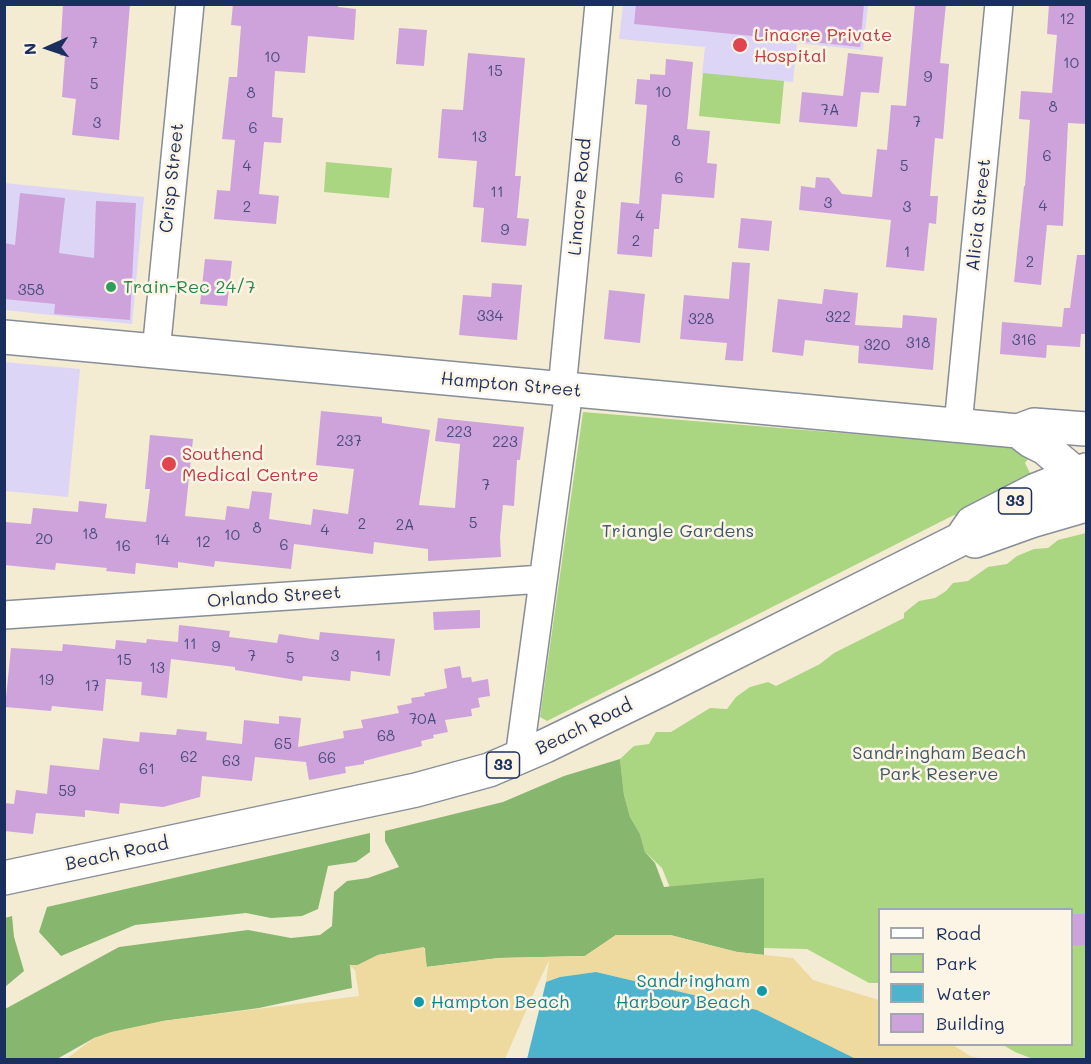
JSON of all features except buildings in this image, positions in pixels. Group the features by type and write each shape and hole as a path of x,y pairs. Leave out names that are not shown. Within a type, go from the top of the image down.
{"main road":[{"name":"Hampton Street","path":"4,337 1018,431 1034,424 1086,429"},
{"name":"Hampton Street","path":"1018,431 1083,473"},
{"name":"Beach Road","path":"4,878 416,790 475,775 519,758 660,690 962,539 972,523 1045,485 1083,473"},
{"name":"Beach Road","path":"962,539 978,541 1031,521 1086,505"}],"street":[{"name":"Crisp Street","path":"156,352 190,4"},
{"name":"Linacre Road","path":"519,758 565,390 598,4"},
{"name":"Alicia Street","path":"958,425 999,4"},
{"name":"Orlando Street","path":"4,615 543,579"}],"shaded area":[{"name":"Linacre Private Hospital","path":"623,5 868,5 863,50 797,43 793,82 702,74 705,47 619,39"},
{"path":"4,183 144,197 132,324 5,310"},
{"path":"4,362 80,369 68,497 5,491"}],"green space":[{"path":"703,73 784,81 780,124 699,116"},
{"path":"326,162 392,168 389,198 324,192"},
{"name":"Triangle Gardens","path":"583,412 1014,447 1033,452 1025,463 1032,483 950,517 547,721 540,717"},
{"name":"Sandringham Beach Park Reserve","path":"1086,533 1086,1059 1033,1059 1005,1046 1073,1046 1073,908 878,908 878,983 869,983 807,949 763,948 685,925 662,868 645,852 640,834 630,817 624,795 620,759 634,746 649,744 656,732 671,732 710,708 727,709 736,697 750,687 768,682 776,686 820,664 834,653 904,618 904,613 919,601 935,598 953,583 968,581 988,567 1007,564 1017,556 1034,549 1048,548 1058,540"},
{"path":"620,759 624,795 630,817 640,834 645,852 655,863 664,887 764,878 764,955 737,952 670,935 616,935 585,956 499,958 426,967 425,948 378,955 358,965 350,965 352,988 259,1008 163,1021 94,1038 57,1059 5,1060 5,1009 119,947 248,930 291,938 320,935 332,926 334,892 347,881 368,878 399,867 385,841 385,831 503,802 564,776"},
{"path":"370,833 370,852 356,862 328,866 318,909 302,916 271,918 246,913 135,925 61,956 39,932 47,907"},
{"path":"12,916 14,937 24,971 5,987 5,918"}],"sand":[{"name":"Hampton Beach","path":"616,935 670,935 737,952 793,958 813,980 878,1000 878,1046 955,1046 970,1056 983,1059 856,1059 757,1010 596,972 560,977 546,982 549,960 505,1059 65,1060 94,1038 111,1032 163,1021 359,996 355,970 349,965 358,965 378,955 424,947 427,967 499,958 585,956"}],"water":[{"path":"596,972 757,1010 856,1059 527,1059 546,982 560,977"}],"place":[{"name":"Linacre Private Hospital","path":"740,45"},
{"name":"Train-Rec 24/7","path":"111,287"},
{"name":"Southend Medical Centre","path":"169,464"},
{"name":"Sandringham Harbour Beach","path":"762,991"},
{"name":"Hampton Beach","path":"419,1002"}]}
